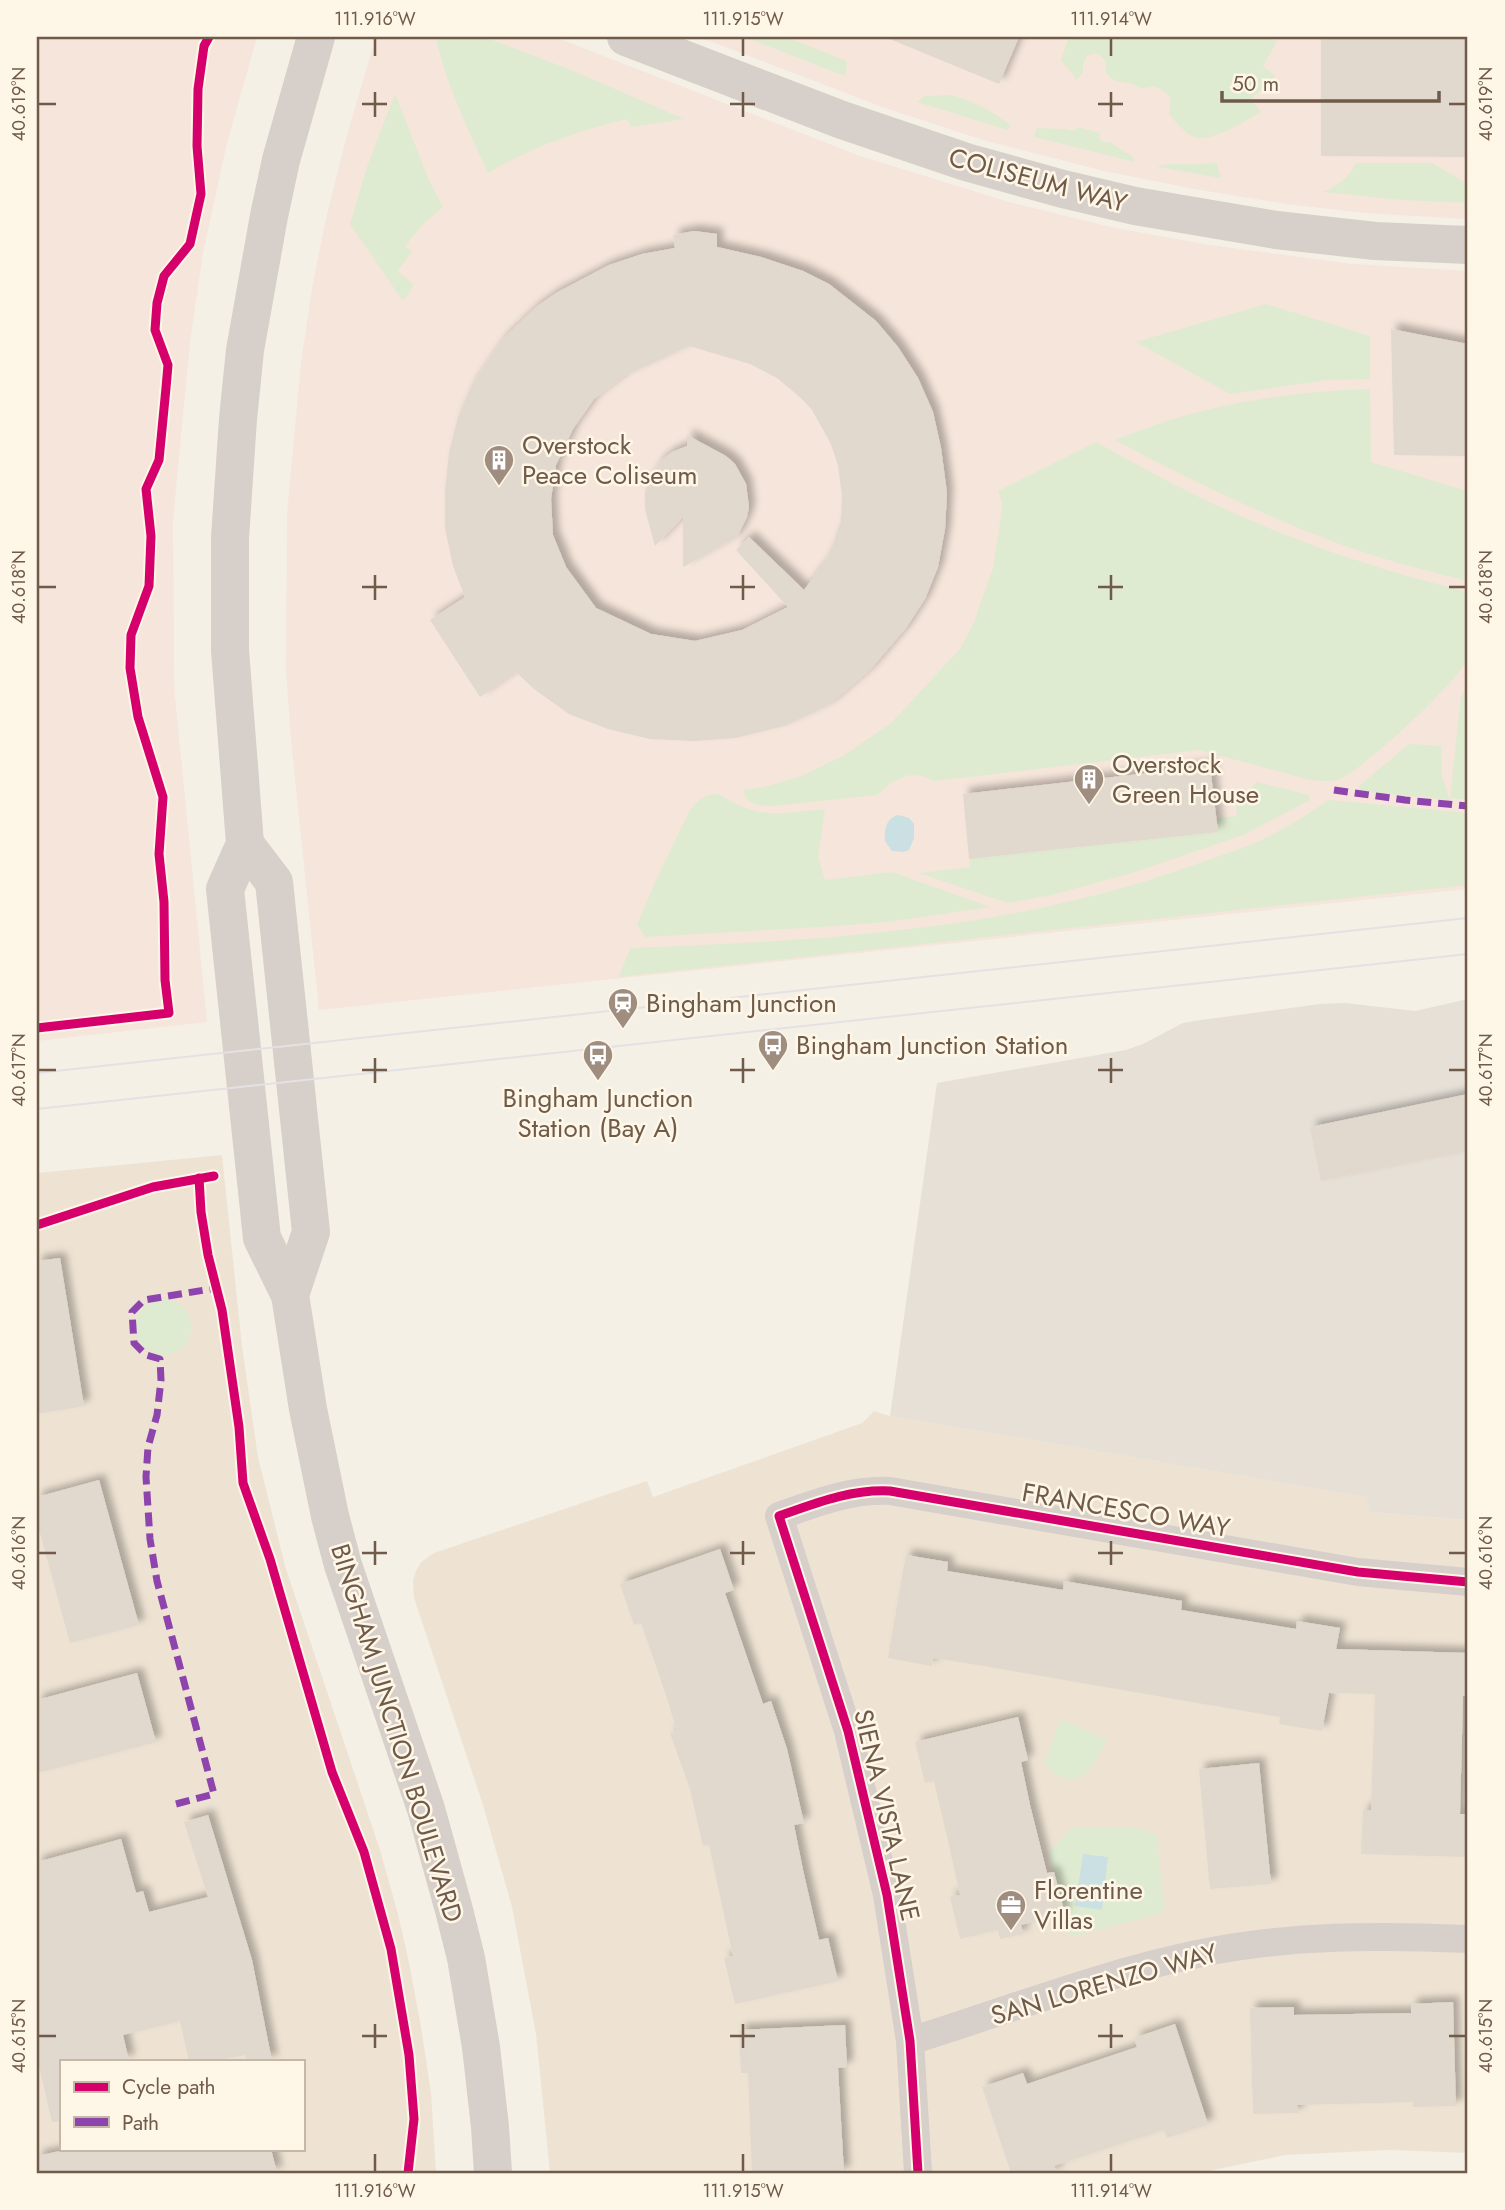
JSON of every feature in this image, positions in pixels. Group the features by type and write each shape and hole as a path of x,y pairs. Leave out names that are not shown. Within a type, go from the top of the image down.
{"main road":[{"name":"BINGHAM JUNCTION BOULEVARD","path":"316,37 281,160 269,216 254,292 238,419 230,538 230,650 246,844 274,882 311,1232 290,1295 308,1409 343,1565 426,1809 460,1934 481,2047 493,2173"},
{"name":"COLISEUM WAY","path":"626,37 842,120 1013,176 1075,192 1135,206 1276,230 1375,241 1468,245"}],"street":[{"name":"FRANCESCO WAY","path":"779,1516 852,1493 890,1491 1358,1572 1468,1582"},
{"name":"SIENA VISTA LANE","path":"779,1516 848,1731 887,1895 910,2041 918,2173"},
{"name":"SAN LORENZO WAY","path":"910,2041 1124,1972 1203,1952 1339,1937 1468,1939"}],"shaded area":[{"path":"37,37 257,37 227,143 203,253 190,342 173,520 174,686 207,1022 37,1041"},
{"path":"376,37 555,37 860,156 1009,202 1115,228 1210,245 1352,264 1468,271 1468,889 319,1010 286,670 287,514 301,363 312,288 347,135"},
{"path":"699,37 1468,37 1468,219 1364,213 1286,204 1104,171 983,140 885,108"},
{"path":"898,815 909,818 914,824 914,838 909,850 904,852 892,851 885,841 887,825"},
{"path":"1468,999 1468,1520 1370,1512 1367,1497 890,1416 937,1083 1126,1050 1183,1023 1201,1020 1320,1004 1345,1003 1415,1011"},
{"path":"222,1155 242,1346 258,1457 285,1566 380,1850 398,1914 410,1967 431,2093 436,2173 37,2173 37,1173"},
{"path":"874,1411 890,1416 1368,1497 1371,1512 1468,1520 1468,2153 1389,2150 1285,2155 1199,2173 550,2173 536,2034 512,1907 483,1805 414,1598 413,1580 416,1571 421,1562 434,1553 647,1481 653,1497 862,1423"},
{"path":"1083,1854 1108,1857 1102,1910 1075,1906"}],"green space":[{"path":"436,37 484,37 571,70 684,119 631,127 627,119 608,124 538,148 488,173 451,89"},
{"path":"753,37 786,37 844,60 847,63 845,76 752,40"},
{"path":"1069,37 1269,37 1277,41 1263,66 1275,76 1251,99 1261,112 1228,130 1209,137 1194,137 1180,127 1169,114 1171,99 1164,92 1155,87 1142,89 1133,84 1116,81 1106,74 1106,62 1095,53 1087,56 1083,72 1077,80 1061,60"},
{"path":"395,94 428,178 443,207 425,222 405,246 412,252 397,271 414,285 403,301 350,224 367,167"},
{"path":"951,95 988,110 1010,125 1008,130 917,102 925,96"},
{"path":"1078,127 1100,133 1099,139 1133,157 1135,162 1034,137 1037,128 1074,131"},
{"path":"1216,162 1221,178 1157,167 1169,164"},
{"path":"1356,163 1432,163 1468,184 1468,203 1323,192 1334,187 1350,173"},
{"path":"1266,304 1370,336 1370,379 1326,380 1230,394 1136,342"},
{"path":"1370,389 1371,462 1468,491 1468,581 1350,548 1306,531 1168,468 1115,440 1178,418 1232,404 1301,394"},
{"path":"1096,442 1228,511 1295,539 1364,563 1468,592 1469,651 1462,668 1392,740 1356,769 1335,780 1307,779 1199,750 934,781 923,776 910,775 892,782 877,795 773,806 750,802 743,790 799,777 843,756 891,723 960,649 974,622 993,568 1002,503 998,491"},
{"path":"1466,689 1468,800 1450,798 1461,697"},
{"path":"1409,744 1441,746 1442,777 1450,800 1359,789 1359,786"},
{"path":"1257,782 1309,795 1310,800 1243,835 1129,874 1051,895 1008,903 919,873 970,867 969,859 1218,832 1217,818 1237,816 1236,803"},
{"path":"719,794 733,803 758,812 825,809 818,857 825,880 892,872 990,907 887,922 645,937 637,924 690,810 708,795"},
{"path":"1329,800 1468,813 1468,885 619,977 630,948 771,941 911,929 1050,906 1118,889 1251,845"},
{"path":"158,1299 168,1299 183,1307 189,1316 189,1338 183,1347 168,1355 158,1355 140,1343 135,1332 135,1322 147,1304"},
{"path":"1061,1719 1107,1740 1088,1771 1073,1779 1064,1778 1042,1762"},
{"path":"1072,1827 1132,1827 1157,1835 1164,1909 1161,1913 1071,1937 1049,1852"}],"building":[{"path":"885,37 1019,37 999,84"},
{"path":"1321,37 1468,37 1468,157 1321,156"},
{"name":"Overstock Peace Coliseum","path":"694,231 717,234 717,247 761,257 803,271 829,284 876,321 898,347 918,378 933,412 947,493 945,529 938,567 925,599 906,628 870,670 829,705 784,726 735,738 694,741 650,739 608,729 569,714 534,689 516,672 480,697 430,620 465,597 453,566 445,528 445,490 449,453 458,417 472,385 503,339 536,307 556,293 609,265 642,254 675,248 673,235","holes":["689,346 750,364 777,378 802,399 812,410 830,442 838,465 842,495 841,521 825,562 804,590 749,537 736,550 788,607 742,630 695,641 651,634 596,608 566,567 553,535 551,499 556,465 573,429 594,399 624,376"]},
{"path":"1391,329 1468,344 1468,456 1394,455"},
{"path":"687,435 726,456 735,464 746,484 749,507 737,537 683,567 683,517 655,546 645,509 645,492 660,461 687,446"},
{"name":"Overstock Green House","path":"1210,766 1218,832 969,859 963,794"},
{"path":"1468,1094 1468,1151 1321,1181 1310,1127"},
{"path":"60,1258 84,1406 37,1414 37,1261"},
{"path":"99,1480 139,1625 70,1643 37,1522 37,1497"},
{"path":"720,1549 734,1590 725,1593 763,1704 771,1701 787,1749 804,1823 794,1825 803,1870 819,1940 828,1938 838,1981 735,2004 724,1958 733,1956 709,1845 703,1846 690,1789 670,1733 677,1731 664,1689 641,1623 634,1625 620,1584"},
{"path":"906,1555 948,1562 947,1571 1063,1590 1064,1581 1182,1601 1181,1610 1296,1629 1297,1621 1340,1628 1336,1649 1468,1653 1468,1696 1463,1696 1460,1814 1468,1814 1468,1857 1361,1854 1363,1810 1371,1810 1375,1694 1329,1693 1322,1731 1279,1724 1280,1717 978,1665 933,1658 932,1666 888,1658"},
{"path":"137,1673 156,1742 37,1773 37,1700"},
{"path":"1018,1717 1028,1760 1021,1762 1030,1805 1047,1873 1054,1872 1065,1914 1021,1925 1023,1934 1000,1939 998,1930 960,1939 950,1897 960,1895 950,1850 934,1781 925,1783 915,1742"},
{"path":"1259,1763 1271,1884 1210,1889 1199,1769"},
{"path":"208,1815 252,1960 272,2060 247,2060 245,2055 218,2060 189,2060 180,2021 123,2035 129,2060 60,2060 60,2121 52,2122 37,2057 37,1862 121,1839 136,1893 143,1891 149,1912 208,1897 184,1822"},
{"path":"1453,2002 1456,2106 1413,2107 1413,2102 1297,2105 1298,2113 1253,2114 1250,2008 1294,2007 1294,2015 1411,2013 1411,2004"},
{"path":"1175,2024 1208,2124 1167,2138 1164,2130 1098,2151 1054,2166 1057,2173 1011,2173 982,2087 1023,2073 1027,2084 1137,2047 1134,2038"},
{"path":"845,2025 847,2067 838,2068 844,2173 752,2173 748,2073 741,2073 739,2030"},
{"path":"64,2150 271,2150 277,2173 37,2173 37,2156"}],"tram line":[{"path":"37,1073 1468,918"},
{"path":"37,1109 1468,954"}],"marked path":[{"path":"1334,790 1468,806"},
{"path":"176,1804 214,1794 157,1581 150,1539 146,1477 148,1447 157,1415 161,1380 160,1359 146,1355 134,1343 132,1312 144,1300 217,1288"}],"cycle path":[{"path":"37,1028 169,1013 159,854 163,797 138,717 130,668 131,635 149,586 151,536 146,489 159,460 168,365 155,330 157,303 164,276 190,244 201,194 197,146 198,89 204,46 209,37"},
{"path":"37,1225 153,1187 214,1176"},
{"path":"199,1178 201,1212 208,1255 222,1310 239,1427 243,1483 270,1559 332,1772 364,1852 391,1949 409,2055 414,2119 408,2173"},
{"path":"918,2173 910,2041 887,1895 848,1731 779,1516 847,1495 890,1491 1358,1572 1468,1582"}],"place":[{"name":"Overstock Peace Coliseum","path":"499,487"},
{"name":"Overstock Green House","path":"1089,806"},
{"name":"Bingham Junction","path":"623,1030"},
{"name":"Bingham Junction Station","path":"773,1072"},
{"name":"Bingham Junction Station (Bay A)","path":"598,1082"},
{"name":"Florentine Villas","path":"1011,1932"}]}
